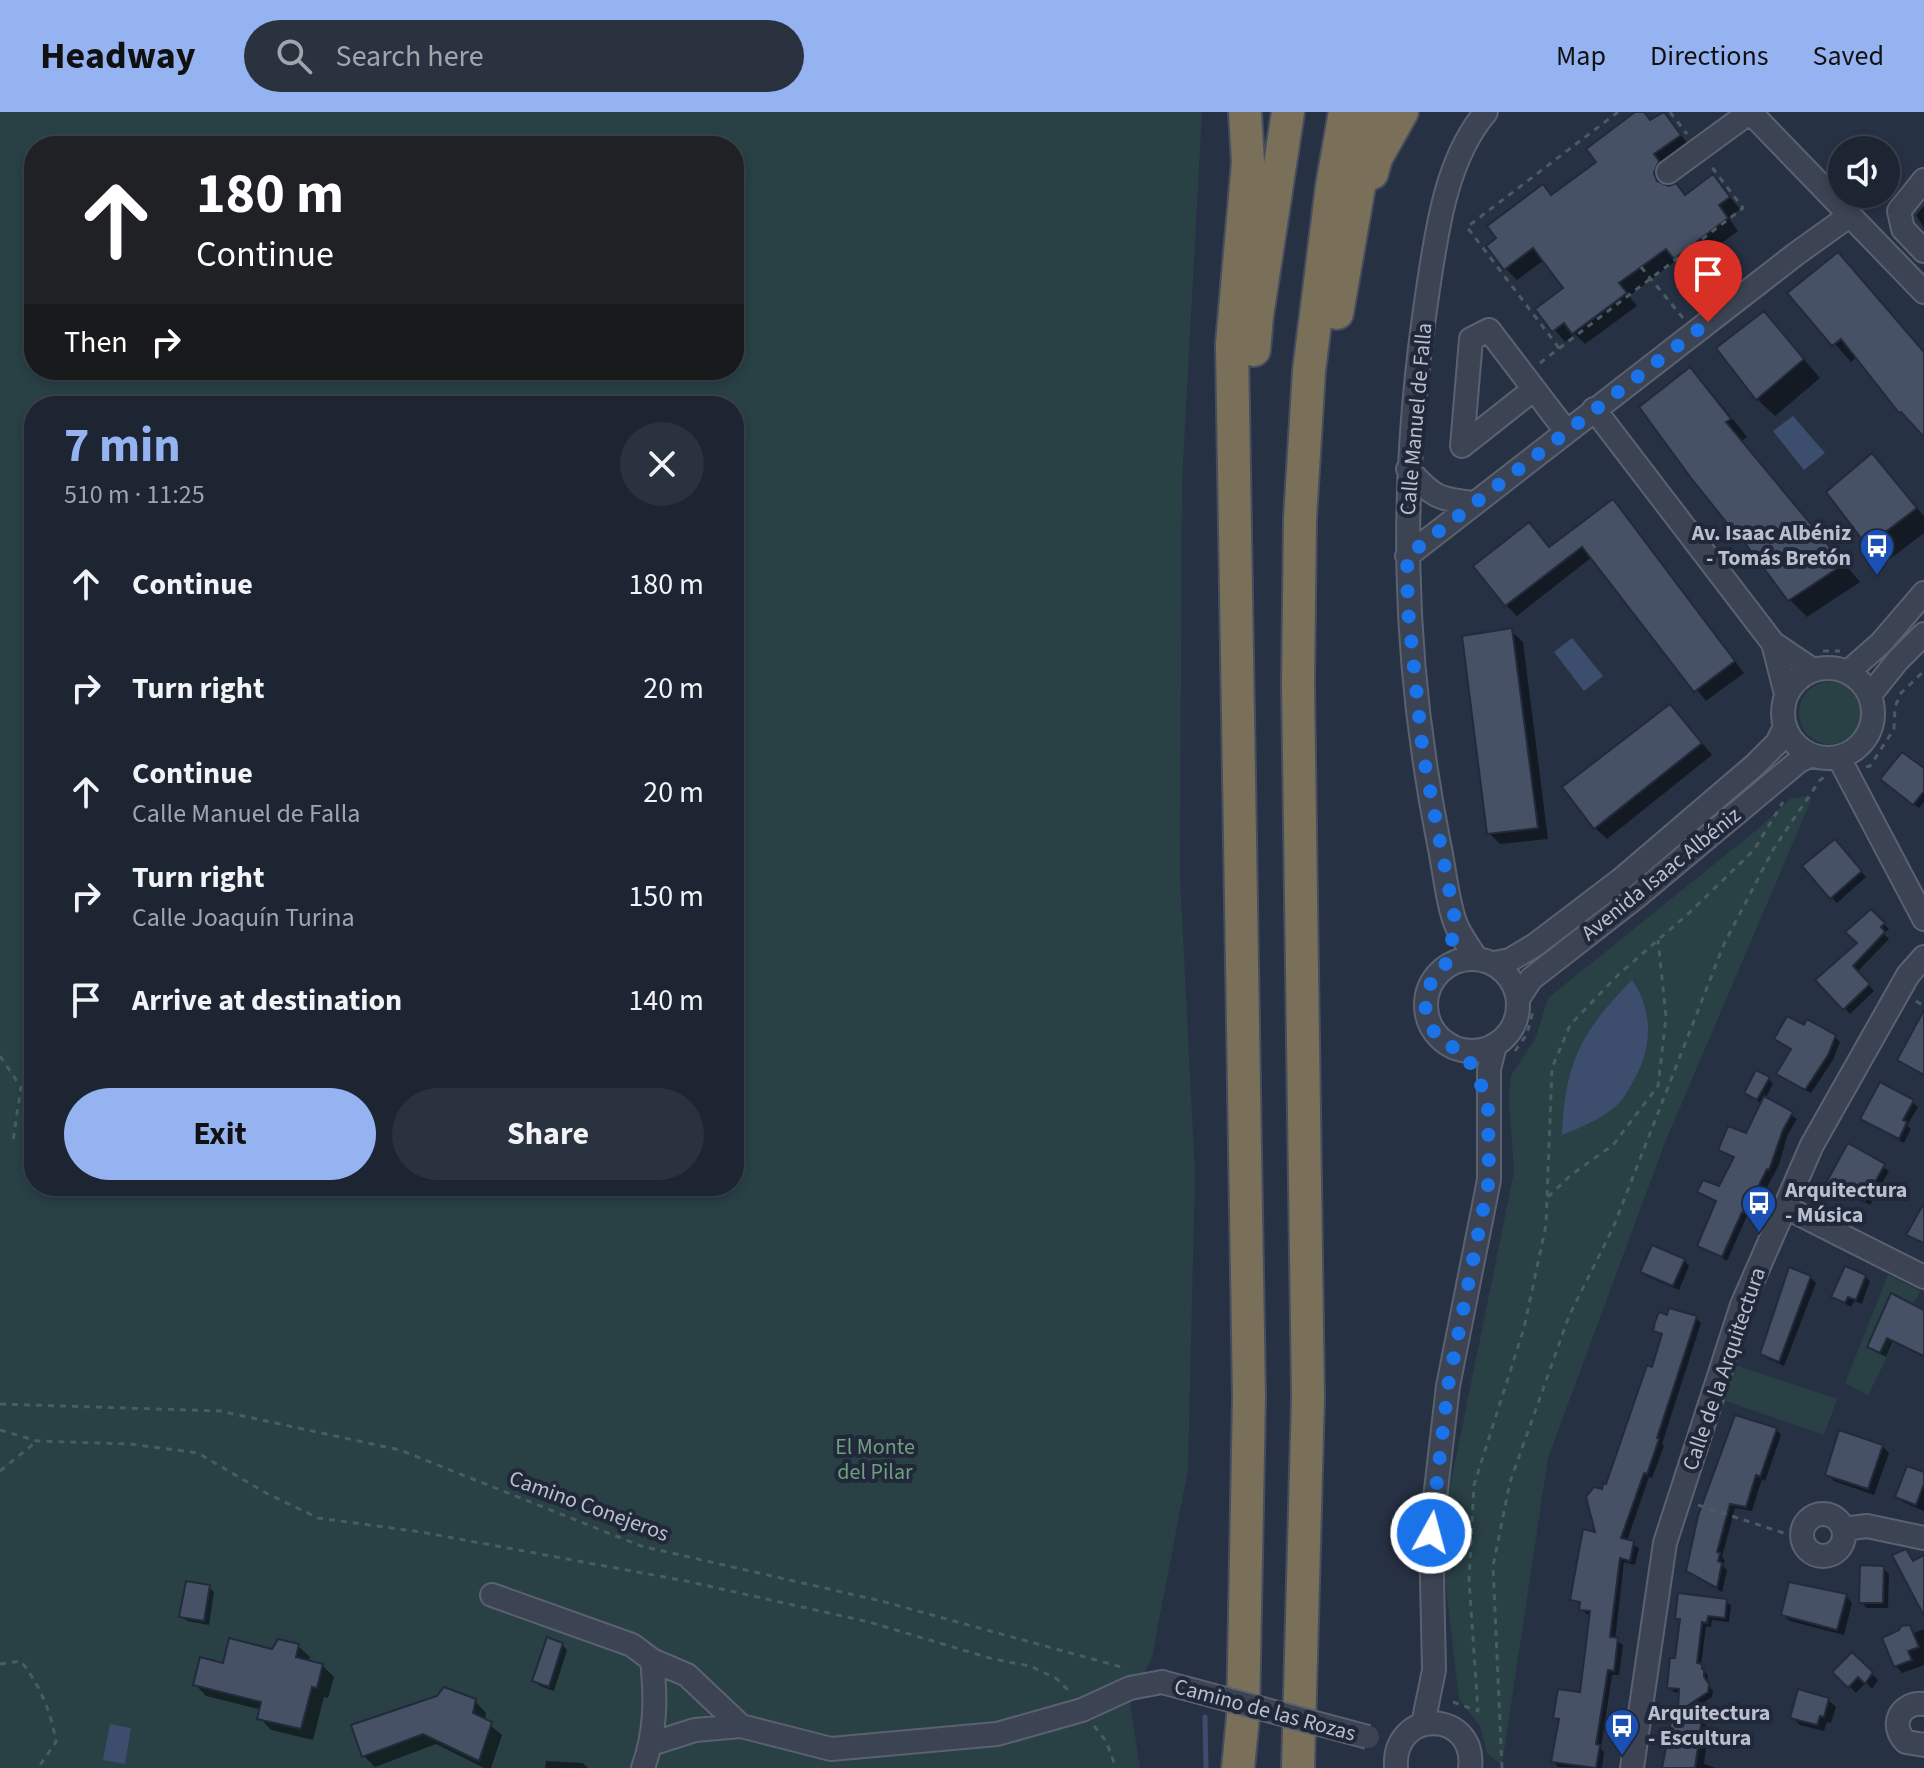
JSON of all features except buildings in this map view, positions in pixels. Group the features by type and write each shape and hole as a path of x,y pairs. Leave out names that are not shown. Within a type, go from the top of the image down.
{"highway":[{"path":"1245,112 1248,162"},
{"path":"1238,1768 1243,1717 1249,1397 1232,344 1254,112"},
{"path":"1236,619 1257,316 1288,112"},
{"path":"1298,1768 1308,1397 1300,519 1309,371 1332,186 1345,112"},
{"path":"1299,650 1316,557 1334,328 1372,112"},
{"path":"1334,328 1376,158 1402,112"}],"street":[{"name":"Calle Manuel de Falla","path":"1445,966 1456,925 1426,780 1415,688 1407,556 1408,469 1420,343 1433,255 1461,149 1486,112"},
{"path":"1668,172 1750,112 1924,292"},
{"path":"1924,180 1899,211 1903,229 1924,251"},
{"path":"1407,556 1594,409 1849,216"},
{"path":"1529,382 1566,431"},
{"path":"1594,409 1773,643 1813,670"},
{"path":"1408,469 1426,489 1443,500 1475,503"},
{"path":"1848,672 1881,643 1924,593"},
{"path":"1870,695 1924,634"},
{"path":"1773,643 1786,694"},
{"path":"1842,765 1865,741 1872,726 1874,710 1870,695 1861,682 1848,672 1831,667 1813,670 1797,679 1786,694 1782,711 1784,729 1794,745 1810,756 1842,765 1924,919"},
{"name":"Avenida Isaac Albéniz","path":"1485,961 1510,960 1535,945 1623,878 1755,765 1777,743 1784,729"},
{"name":"Avenida Isaac Albéniz","path":"1518,999 1531,979 1635,898 1771,784 1810,756"},
{"name":"Calle Manuel de Falla","path":"1456,925 1485,961"},
{"name":"Calle de la Arquitectura","path":"1632,1768 1665,1543 1742,1305 1819,1132 1908,975 1924,957"},
{"path":"1460,959 1485,961 1506,972 1514,984 1518,999 1517,1017 1509,1033 1495,1045 1473,1051 1449,1046 1430,1026 1425,1000 1428,987 1445,966 1460,959"},
{"path":"1423,1724 1434,1670 1431,1533 1448,1386 1489,1180 1489,1069 1495,1045"},
{"path":"1462,1050 1478,1075 1488,1108"},
{"path":"1785,1207 1924,1277"},
{"path":"1816,1515 1835,1518 1843,1529 1840,1549 1828,1556 1812,1554 1802,1539 1804,1526 1816,1515"},
{"path":"1843,1529 1867,1526 1924,1538"},
{"path":"492,1595 632,1645 652,1660 687,1675 741,1726"},
{"path":"643,1768 651,1744 656,1697 652,1660"},
{"path":"1434,1670 1449,1726"},
{"path":"651,1744 695,1730 741,1726 831,1749 997,1734 1082,1710 1130,1688 1162,1682"},
{"name":"Camino de las Rozas","path":"1162,1682 1368,1737 1397,1757"},
{"path":"1924,1704 1907,1707 1898,1717 1897,1724 1906,1742 1924,1745"},
{"path":"1397,1757 1413,1728 1436,1723 1449,1726 1465,1739 1475,1765"}],"path":[{"path":"1559,348 1467,227 1618,112"},
{"path":"1529,382 1559,348 1743,208 1670,112"},
{"path":"1641,267 1683,319"},
{"path":"1502,1768 1493,1566 1510,1482 1569,1316 1613,1228 1724,944 1774,848 1820,780 1842,765 1870,766 1894,729 1895,707 1901,693 1924,671"},
{"path":"1453,1702 1478,1711 1469,1580 1474,1485 1524,1328 1546,1225 1552,1068 1570,1025 1619,974 1754,850 1784,801 1771,784"},
{"path":"1546,1198 1571,1175 1613,1145 1658,1086 1666,1017 1658,940"},
{"path":"0,1056 21,1087 13,1141"},
{"name":"Camino Conejeros","path":"0,1404 220,1411 400,1450 641,1546 881,1601 1132,1670 1162,1682"},
{"path":"0,1430 37,1441 130,1444 198,1453 266,1493 318,1518 421,1532 686,1581 869,1622 993,1659 1030,1666 1057,1679 1070,1691 1106,1741 1116,1768"},
{"path":"0,1471 37,1441"},
{"path":"1679,1499 1802,1539"},
{"path":"0,1664 21,1661 40,1687 53,1720 56,1742 38,1768"}],"green space":[{"name":"El Monte del Pilar","path":"0,112 1202,112 1182,482 1180,877 1195,1174 1188,1469 1152,1657 1130,1703 1140,1768 0,1768"},
{"path":"1830,682 1842,684 1852,691 1859,701 1859,725 1852,735 1842,742 1830,744 1818,742 1808,735 1801,725 1799,713 1801,701 1808,691 1818,684"},
{"path":"1812,798 1664,1145 1548,1458 1502,1765 1487,1753 1480,1726 1459,1699 1440,1536 1514,1172 1509,1099 1511,1076 1536,1037 1548,998 1758,829 1790,799"},
{"path":"1888,1275 1920,1291 1868,1395 1845,1383"},
{"path":"1735,1365 1837,1399 1824,1435 1723,1400"}],"water":[{"path":"1793,416 1825,453 1804,470 1773,431"},
{"path":"1572,638 1603,676 1584,691 1554,652"},
{"path":"1632,980 1644,1006 1648,1032 1647,1046 1638,1072 1623,1098 1611,1110 1562,1135 1567,1087 1579,1050 1600,1016"},
{"path":"110,1724 131,1728 125,1764 103,1760"}],"waterway":[{"path":"1205,1717 1206,1768"}],"place":[{"name":"Av. Isaac Albéniz - Tomás Bretón","path":"1877,577"},
{"name":"Arquitectura - Música","path":"1759,1234"},
{"name":"Arquitectura - Escultura","path":"1622,1757"}],"route":[{"path":"1431,1533 1448,1386 1489,1180 1488,1108 1478,1075 1462,1050 1449,1046 1438,1037 1426,1014 1428,987 1445,966 1456,925 1426,780 1408,610 1407,556 1708,322"}]}
